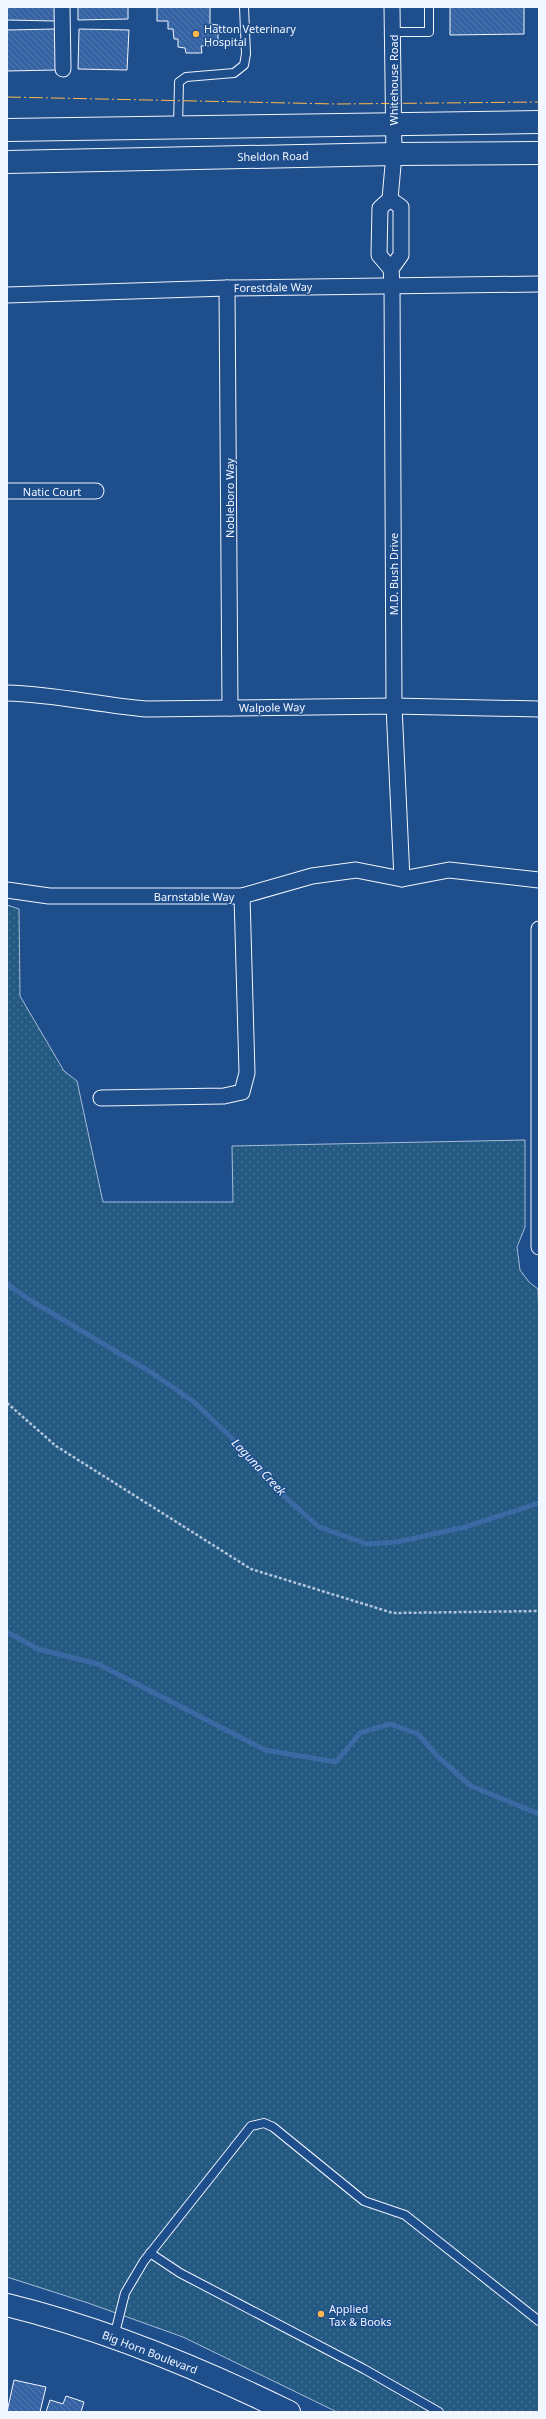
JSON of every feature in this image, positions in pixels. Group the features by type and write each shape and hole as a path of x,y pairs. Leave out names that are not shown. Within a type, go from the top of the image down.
{"main road":[{"path":"7,130 393,122 539,122"},
{"name":"Sheldon Road","path":"7,162 394,154 539,154"},
{"name":"Big Horn Boulevard","path":"7,2305 114,2338 194,2369 289,2412"}],"street":[{"path":"62,7 63,69"},
{"name":"Whitehouse Road","path":"392,7 394,154"},
{"path":"390,199 401,207 401,255 391,269 379,255 380,208 390,199 394,154"},
{"name":"M.D. Bush Drive","path":"391,269 394,706 402,878"},
{"name":"Forestdale Way","path":"7,295 392,284 539,284"},
{"name":"Nobleboro Way","path":"227,288 230,708"},
{"name":"Natic Court","path":"7,491 96,491"},
{"name":"Walpole Way","path":"7,693 64,697 114,706 146,709 394,706 539,709"},
{"name":"Barnstable Way","path":"7,890 49,896 242,896 312,876 356,870 402,878"},
{"path":"402,878 449,870 539,880"},
{"path":"101,1098 224,1096 242,1092 247,1073 242,896"},
{"path":"539,929 537,948 539,1247"}],"lane":[{"path":"178,126 179,82 186,77 234,73 244,65 246,54 244,7"},
{"path":"393,32 429,32 429,7"},
{"path":"114,2338 125,2293 150,2254 251,2126 264,2123 273,2127 364,2201 405,2215 539,2321"},
{"path":"150,2254 180,2273 364,2369 438,2412"}],"path":[{"path":"7,1403 56,1446 250,1569 393,1613 539,1611"}],"shaded area":[{"path":"7,905 19,909 20,996 64,1071 77,1081 103,1202 233,1202 232,1146 525,1140 525,1227 517,1247 520,1270 529,1282 538,1289 539,1319 539,2412 337,2412 183,2337 88,2303 7,2277"}],"building":[{"path":"7,7 56,7 55,21 7,20"},
{"path":"78,7 128,7 128,19 78,20"},
{"name":"Hatton Veterinary Hospital","path":"157,7 210,7 210,24 218,25 218,46 201,46 202,53 186,53 185,48 178,47 178,39 174,39 173,29 168,29 168,21 157,21"},
{"path":"450,7 524,7 524,34 450,35"},
{"path":"56,29 56,70 7,71 7,30"},
{"path":"79,29 129,30 127,70 78,69"},
{"path":"14,2380 46,2387 40,2412 7,2412"},
{"path":"66,2396 84,2402 81,2412 46,2412 50,2400 63,2404"}],"waterway":[{"name":"Laguna Creek","path":"7,1284 30,1300 152,1373 194,1402 239,1445 275,1488 319,1527 367,1544 397,1542 465,1527 539,1503"},
{"name":"Laguna Creek","path":"7,1632 38,1649 98,1664 265,1750 336,1762 360,1733 390,1724 418,1734 438,1757 471,1786 539,1814"}],"power":[{"path":"7,97 337,104 539,102"}],"place":[{"name":"Hatton Veterinary Hospital","path":"196,34"},
{"name":"Applied Tax & Books","path":"321,2314"}]}
